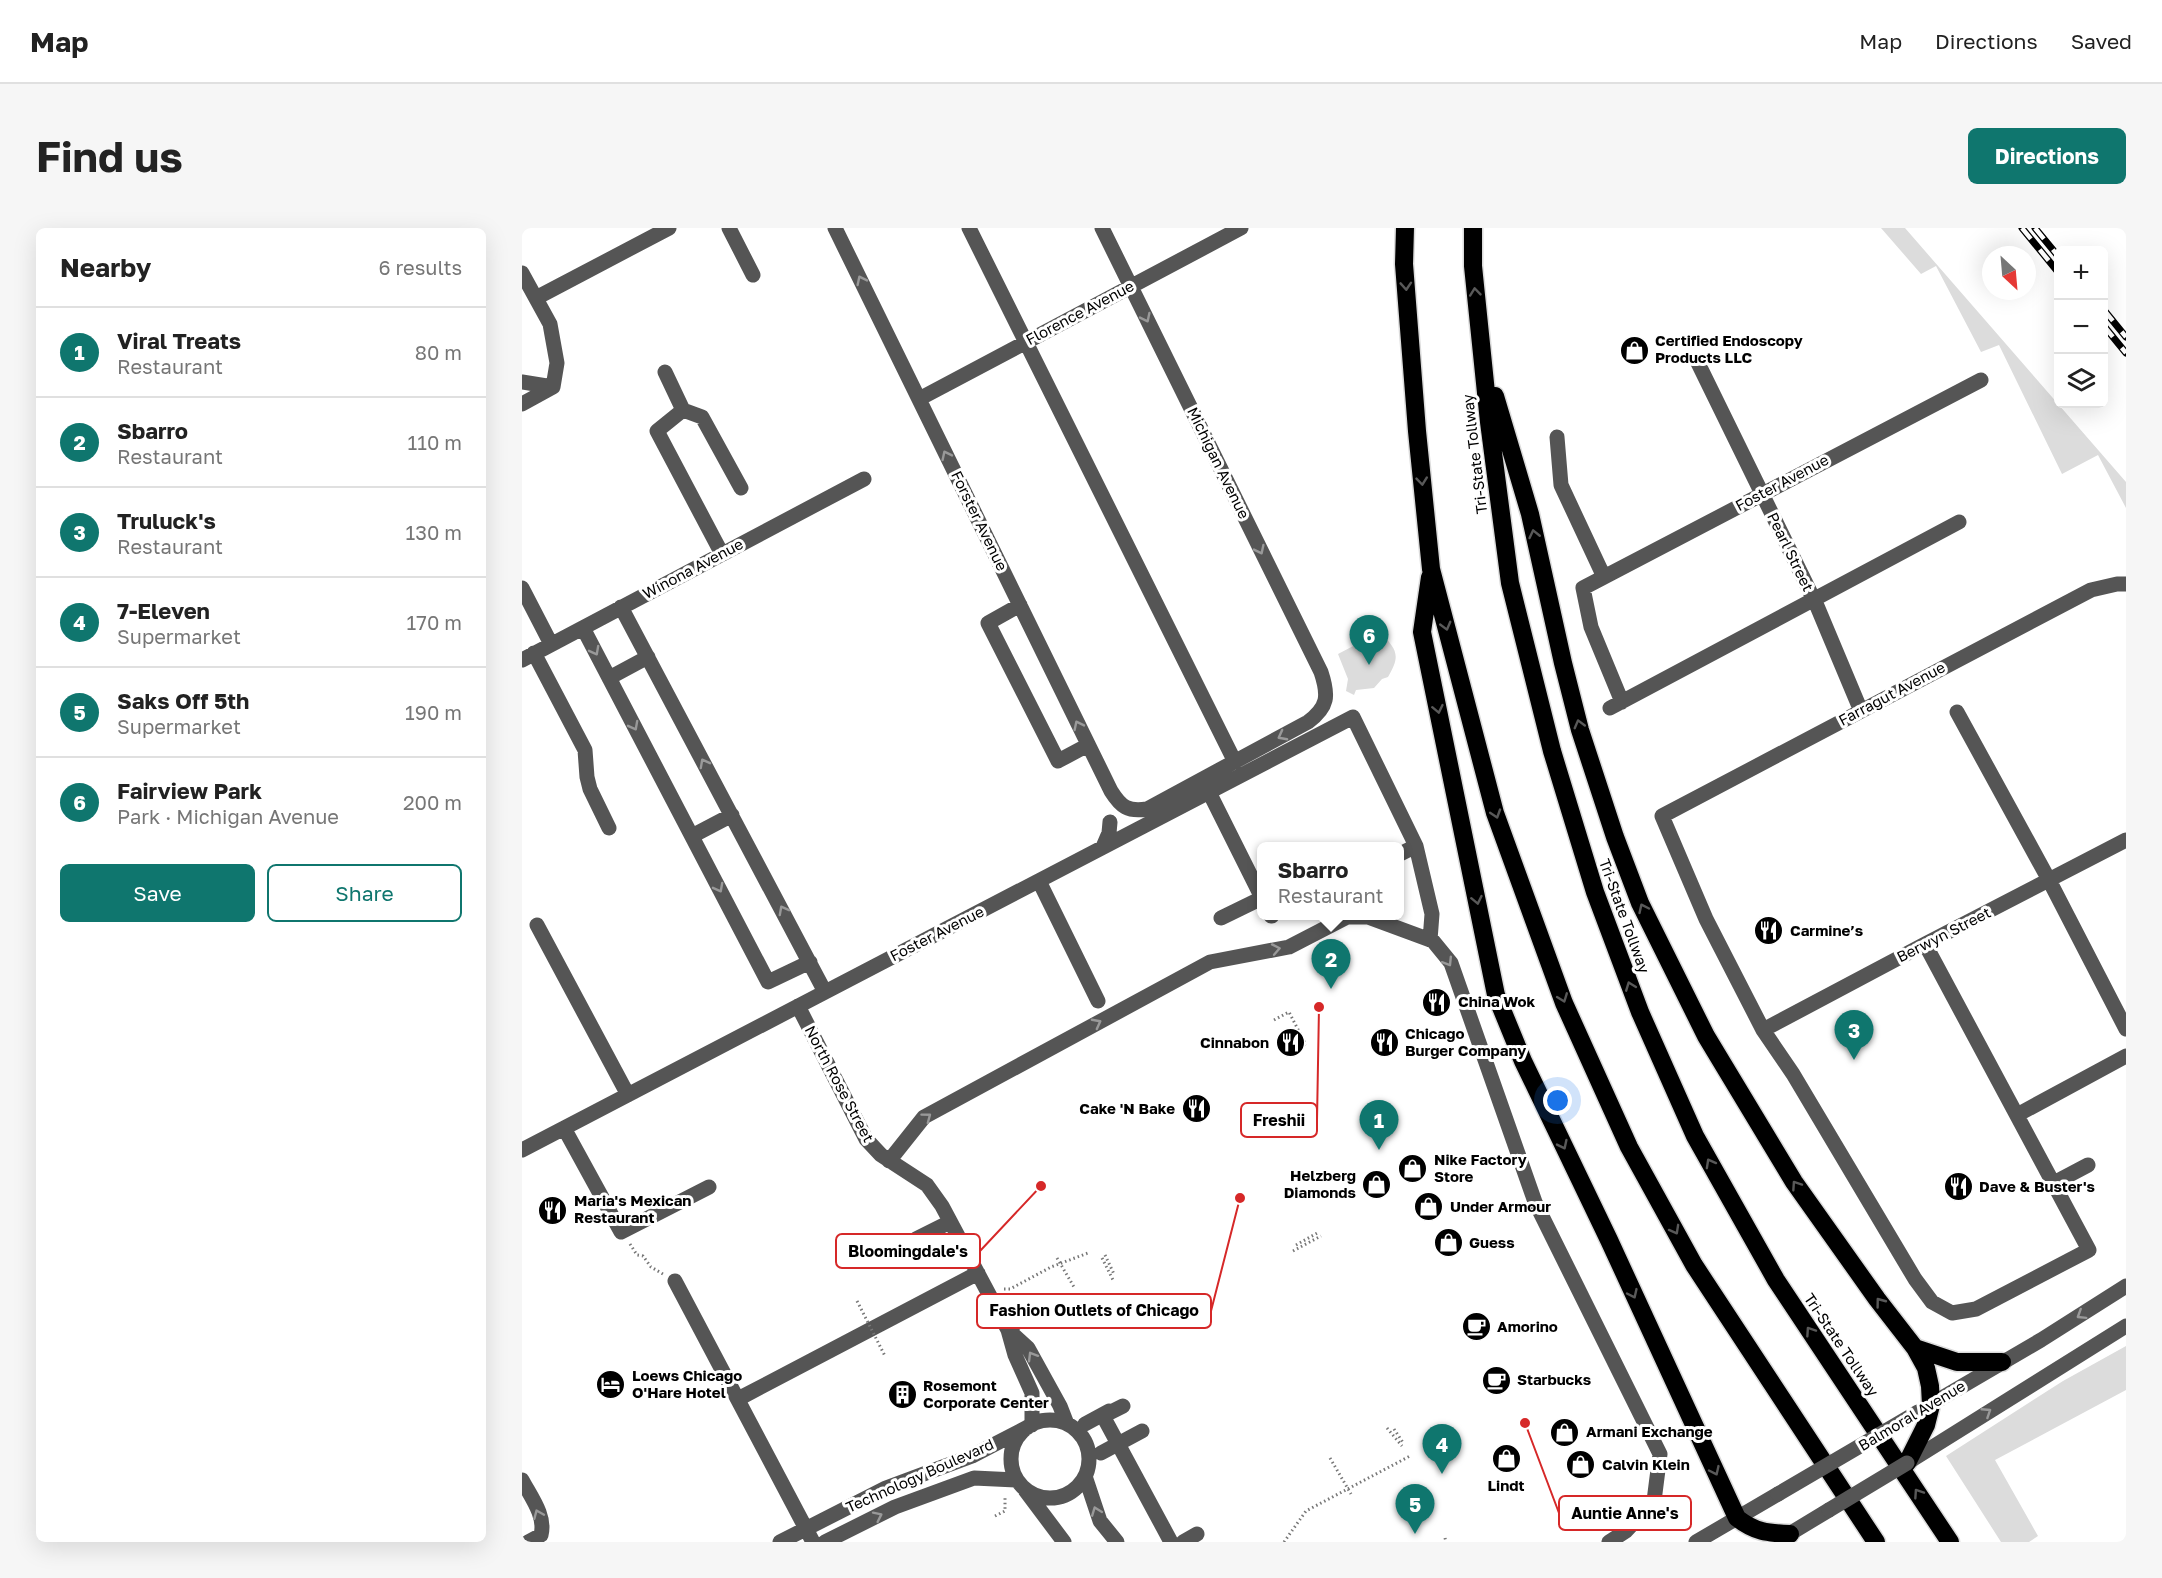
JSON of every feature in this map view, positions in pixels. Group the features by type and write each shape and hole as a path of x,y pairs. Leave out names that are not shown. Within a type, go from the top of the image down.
{"highway":[{"path":"1405,228 1404,264 1431,569 1495,813 1564,1003 1629,1147 1694,1265 1876,1542"},
{"name":"Tri-State Tollway","path":"1473,228 1473,266 1481,351 1510,583 1552,751 1595,892 1640,1012 1695,1136 1776,1280 1950,1542"},
{"path":"1481,351 1530,514 1580,730 1615,837 1640,903 1706,1036 1794,1182 1871,1290 1916,1348 1926,1368 1930,1386 1925,1414 1907,1463"},
{"path":"1431,569 1422,632 1496,995 1523,1061 1609,1240 1737,1518 1749,1527 1768,1533 1789,1535"},
{"path":"1916,1348 1957,1362 2002,1362"}],"street":[{"path":"536,298 669,228"},
{"path":"729,228 753,275"},
{"name":"Forster Avenue","path":"835,228 1118,803 1129,810 1147,809 1235,762"},
{"path":"969,228 1235,762"},
{"name":"Michigan Avenue","path":"1102,228 1321,672 1327,692 1322,708 1308,723 1235,762"},
{"name":"Florence Avenue","path":"919,399 1239,228"},
{"path":"522,273 550,324 557,363 553,387"},
{"name":"Pearl Street","path":"1698,363 1814,599 1861,711"},
{"path":"665,372 683,410 702,417 741,488"},
{"name":"Foster Avenue","path":"1814,599 1616,705 1591,627 1583,588 1981,380"},
{"path":"522,382 553,387"},
{"path":"522,404 553,387"},
{"path":"683,410 657,431 722,554"},
{"path":"1557,437 1561,485 1604,577"},
{"name":"Winona Avenue","path":"528,656 864,479"},
{"path":"1814,599 1959,522"},
{"name":"Farragut Avenue","path":"1763,1030 1706,919 1662,816 2091,590 2126,584"},
{"path":"522,588 551,644"},
{"path":"1020,605 988,623 1058,761 1088,746"},
{"path":"621,607 825,992"},
{"path":"583,628 768,982 810,962"},
{"path":"528,656 585,750 586,777 609,828"},
{"path":"609,678 648,657"},
{"path":"1958,712 2126,1029"},
{"name":"Foster Avenue","path":"522,1150 1353,717 1416,846"},
{"path":"1209,792 1257,888"},
{"path":"692,836 732,815"},
{"path":"1103,847 1109,833 1110,822"},
{"name":"Berwyn Street","path":"1763,1030 2126,840"},
{"path":"1404,852 1416,846 1432,914 1430,940"},
{"path":"1039,880 1098,1001"},
{"path":"1221,918 1257,900"},
{"path":"889,1161 924,1117 1210,962 1289,947 1341,920"},
{"path":"1376,920 1430,940 1451,963 1535,1202 1660,1454 1654,1501 1626,1531 1609,1542"},
{"path":"537,925 628,1095"},
{"path":"1763,1030 1793,1074 1915,1279 1932,1302 1952,1313 1976,1308 2089,1250 1925,944"},
{"name":"North Rose Street","path":"798,1006 861,1130 874,1150 927,1185 950,1222 1008,1330 1015,1355 1032,1393 1030,1426"},
{"path":"2017,1115 2096,1080 2126,1056"},
{"path":"564,1128 621,1232 709,1187"},
{"path":"2054,1183 2088,1165"},
{"path":"916,1239 950,1222"},
{"path":"738,1399 978,1273"},
{"path":"675,1281 809,1535"},
{"name":"Balmoral Avenue","path":"1696,1542 1778,1494 1925,1414 2002,1362 2126,1286"},
{"path":"1789,1535 2126,1326"},
{"name":"North Rose Street","path":"1008,1330 1028,1348 1060,1406 1067,1424"},
{"path":"1085,1424 1125,1403 1103,1416 1171,1542"},
{"path":"1020,1484 1034,1495 1045,1498 1069,1493 1078,1486 1085,1476 1089,1460 1087,1447 1081,1435 1067,1424 1044,1421 1030,1426 1020,1435 1011,1457 1012,1468 1020,1484 1064,1542"},
{"name":"Technology Boulevard","path":"780,1542 809,1535 886,1488 972,1456 1030,1426"},
{"path":"1101,1453 1142,1431"},
{"path":"1085,1476 1100,1521 1117,1542"},
{"name":"Technology Boulevard","path":"825,1542 896,1507 974,1478 1020,1484"},
{"path":"522,1480 542,1519 543,1528 541,1535 528,1542"},
{"path":"1182,1542 1196,1538"}],"path":[{"path":"1274,1020 1289,1012 1306,1046"},
{"path":"1293,1251 1320,1234 1296,1245"},
{"path":"633,1248 637,1255 643,1256 651,1267 675,1281"},
{"path":"1004,1289 1010,1289 1051,1267 1088,1253"},
{"path":"1113,1280 1103,1257 1114,1274"},
{"path":"1058,1258 1078,1293"},
{"path":"857,1301 885,1356"},
{"path":"1387,1428 1403,1445 1394,1429"},
{"path":"1284,1542 1306,1511 1410,1456"},
{"path":"1330,1458 1351,1494"},
{"path":"995,1516 1005,1511 1005,1498"}],"shaded area":[{"path":"1881,228 1905,228 2054,399 2054,408 2062,408 2126,482 2126,508 2098,455 2062,474 1999,345 1981,352 1936,266 1921,274"},
{"path":"1380,632 1393,648 1395,663 1388,677 1382,679 1374,688 1356,690 1354,695 1346,691 1348,679 1338,654"},
{"path":"2126,1346 2126,1390 1995,1460 2038,1536 2029,1542 2001,1542 1946,1456 2063,1381"}],"railway":[{"path":"2022,228 2054,267"},
{"path":"2035,228 2054,251"},
{"path":"2108,315 2126,337"},
{"path":"2108,331 2126,353"}],"place":[{"name":"Certified Endoscopy Products LLC","path":"1634,350"},
{"name":"Fairview Park","path":"1369,665"},
{"name":"Carmine’s","path":"1769,931"},
{"name":"Sbarro","path":"1331,989"},
{"name":"China Wok","path":"1437,1002"},
{"name":"Freshii","path":"1319,1007"},
{"name":"Cinnabon","path":"1290,1043"},
{"name":"Chicago Burger Company","path":"1384,1043"},
{"name":"Truluck's","path":"1854,1060"},
{"name":"Cake 'N Bake","path":"1196,1109"},
{"name":"Viral Treats","path":"1379,1150"},
{"name":"Nike Factory Store","path":"1413,1169"},
{"name":"Helzberg Diamonds","path":"1377,1185"},
{"name":"Bloomingdale's","path":"1041,1186"},
{"name":"Dave & Buster's","path":"1958,1187"},
{"name":"Fashion Outlets of Chicago","path":"1240,1198"},
{"name":"Under Armour","path":"1429,1207"},
{"name":"Maria's Mexican Restaurant","path":"553,1210"},
{"name":"Guess","path":"1448,1243"},
{"name":"Amorino","path":"1476,1327"},
{"name":"Starbucks","path":"1496,1380"},
{"name":"Loews Chicago O'Hare Hotel","path":"611,1385"},
{"name":"Rosemont Corporate Center","path":"902,1395"},
{"name":"Auntie Anne's","path":"1525,1423"},
{"name":"Armani Exchange","path":"1565,1432"},
{"name":"Lindt","path":"1506,1459"},
{"name":"Calvin Klein","path":"1581,1465"},
{"name":"7-Eleven","path":"1442,1474"},
{"name":"Saks Off 5th","path":"1415,1534"}]}
